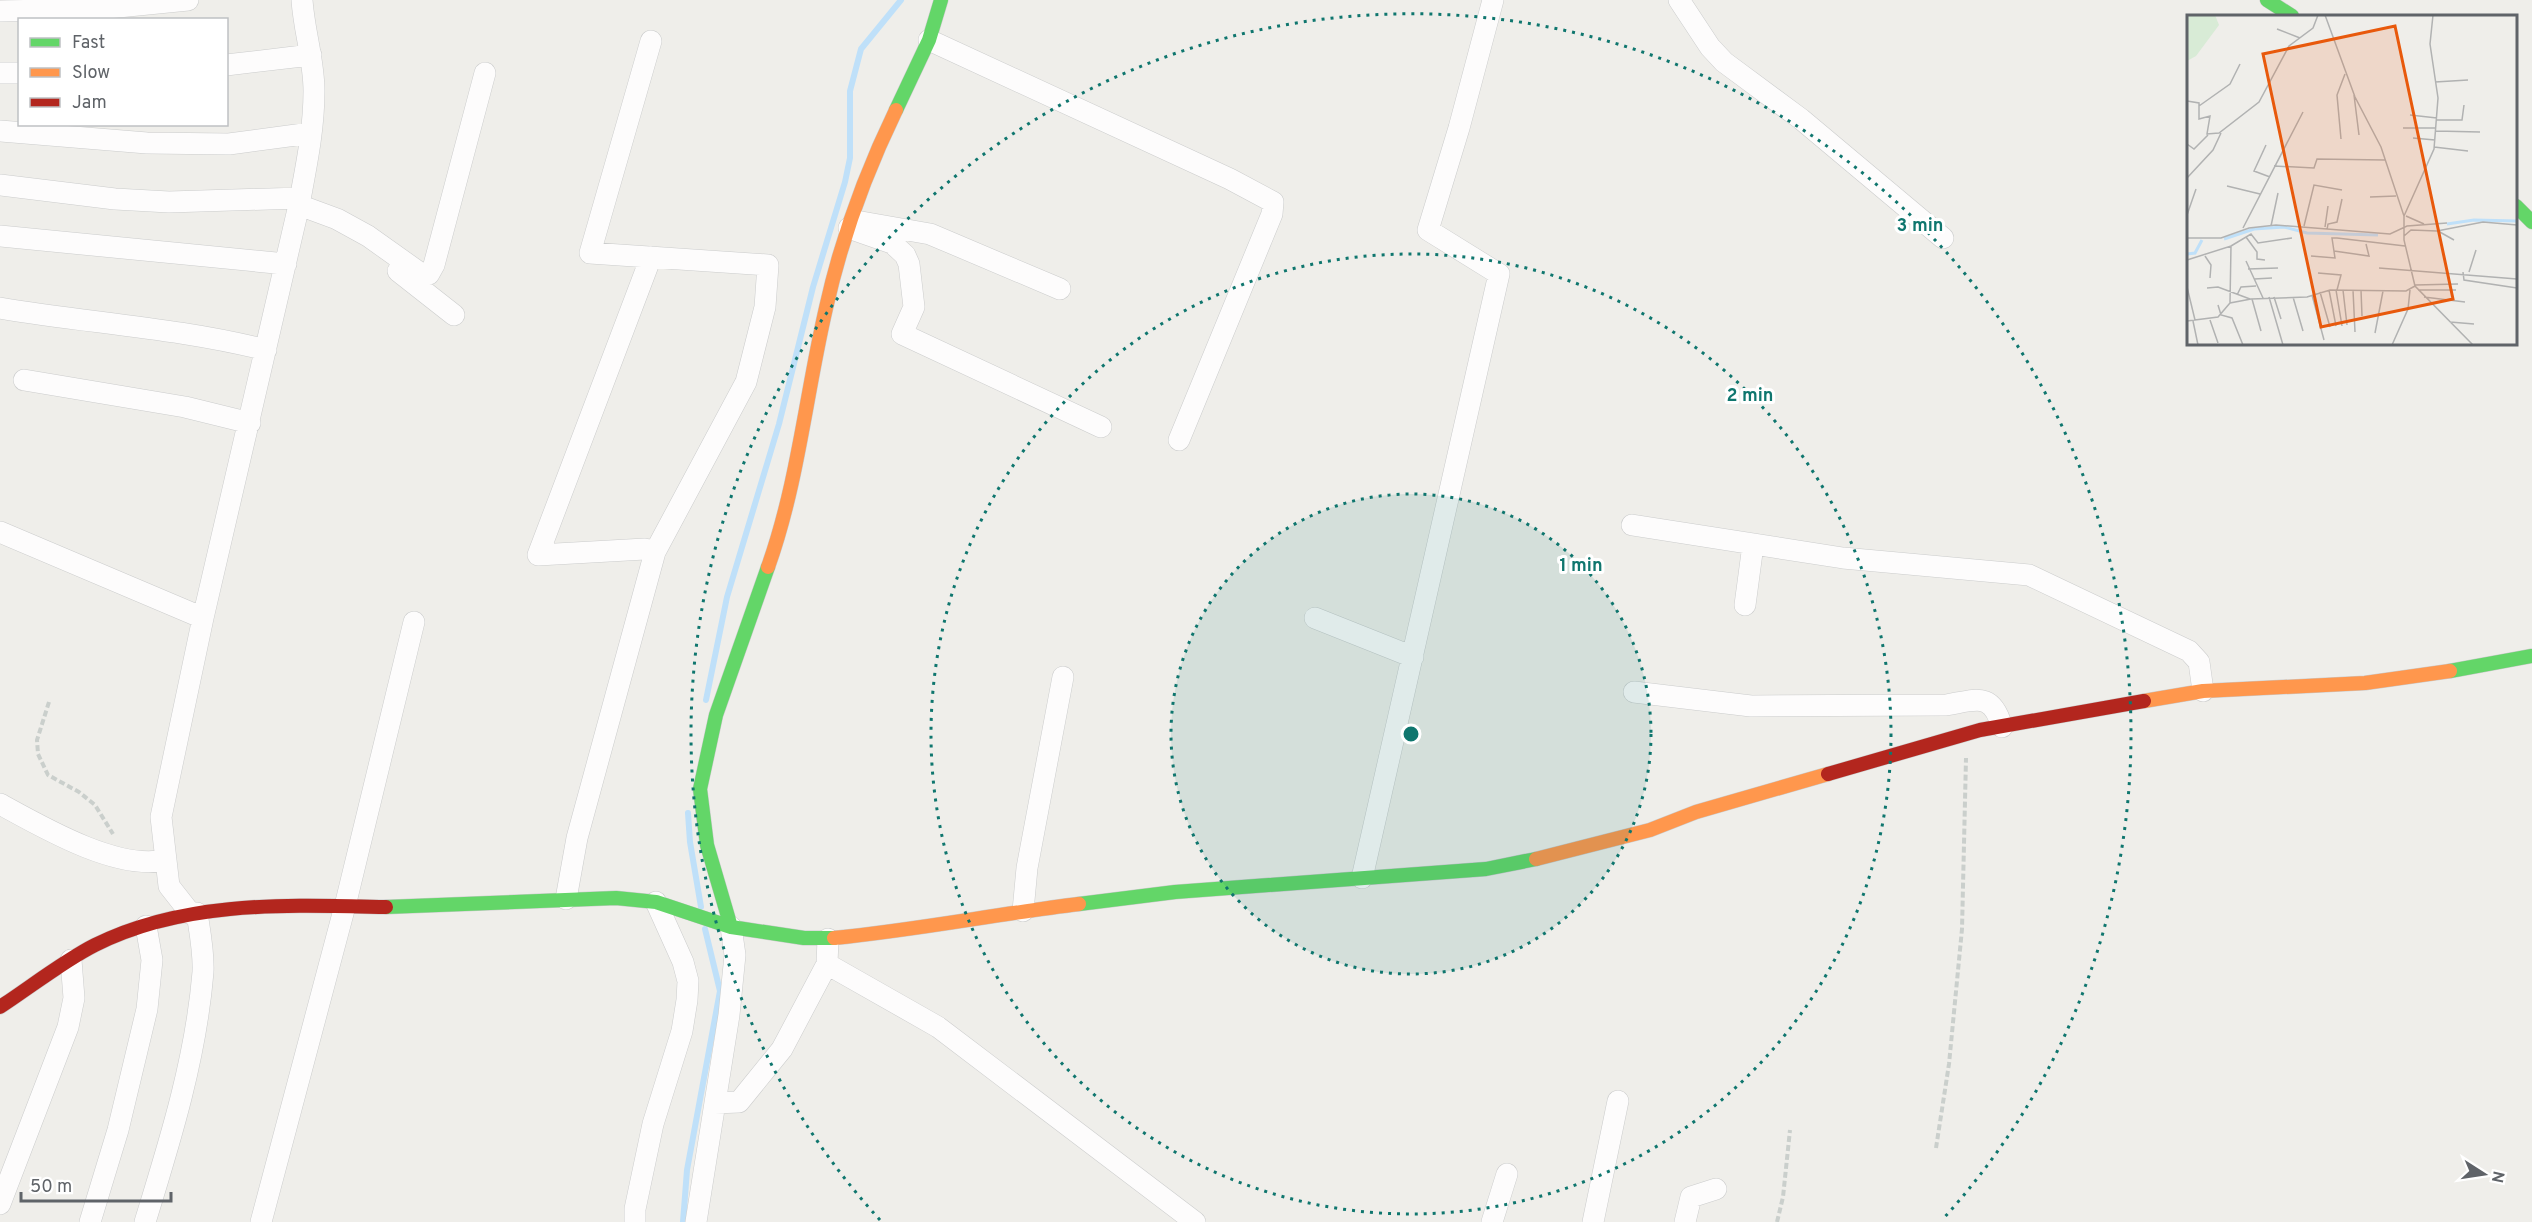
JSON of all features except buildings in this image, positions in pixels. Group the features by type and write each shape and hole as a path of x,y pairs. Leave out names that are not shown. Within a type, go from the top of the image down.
{"main road":[{"path":"730,927 707,845 700,789 716,715 771,559 793,474 826,306 851,224 873,157 929,40 942,0"},
{"path":"2267,0 2290,15"},
{"path":"2517,207 2532,222"},
{"path":"0,1007 95,945 146,926 194,913 276,905 408,907 616,898 656,902 730,927 804,938 828,939 896,932 1023,911 1175,892 1486,869 1526,862 1650,830 1696,812 1964,734 2002,726 2203,691 2365,683 2429,675 2532,656"}],"street":[{"path":"0,11 98,9 188,0"},
{"path":"146,1222 174,1126 193,1035 203,972 194,913 169,886 161,817 203,618 299,207 311,133 314,91 302,0"},
{"path":"1362,878 1499,274 1428,230 1459,128 1493,0"},
{"path":"1679,0 1710,47 1724,62 1800,119 1943,238"},
{"path":"929,40 1220,174 1273,202 1272,214 1179,440"},
{"path":"566,899 578,838 655,552 746,382 765,307 768,265 590,253 651,41"},
{"path":"228,65 311,55"},
{"path":"0,73 18,73"},
{"path":"0,185 115,199 169,202 197,199 299,207 337,219 368,236 420,273 429,273 434,265 485,73"},
{"path":"0,131 147,142 229,144 311,133"},
{"path":"299,207 328,229 401,273 454,315"},
{"path":"851,224 930,234 1060,289"},
{"path":"851,224 892,243 905,255 909,264 914,307 902,334 1101,427"},
{"path":"0,236 286,264"},
{"path":"651,257 538,555 645,549 655,552"},
{"path":"0,308 76,321 218,338 266,350"},
{"path":"24,380 186,407 250,423"},
{"path":"1632,525 1843,558 2029,575 2189,651 2199,662 2203,691"},
{"path":"0,532 203,618"},
{"path":"1745,605 1754,545"},
{"path":"1315,618 1413,657"},
{"path":"261,1222 345,906 414,622"},
{"path":"1023,911 1027,868 1063,678"},
{"path":"1634,692 1751,706 1946,705 1976,700 1991,703 1996,708 2002,726"},
{"path":"0,804 74,842 107,855 152,863 165,860"},
{"path":"632,1218 653,1124 682,1030 688,981 683,962 656,902"},
{"path":"90,1222 118,1130 147,1009 152,960 146,926"},
{"path":"696,1222 729,1015 735,955 730,927"},
{"path":"715,1102 739,1102 782,1049 827,964 828,939"},
{"path":"0,1204 68,1027 74,998 71,960"},
{"path":"827,964 938,1027 1195,1222"},
{"path":"1593,1222 1618,1101"},
{"path":"1492,1222 1507,1174"},
{"path":"1685,1222 1690,1197 1716,1189"}],"path":[{"path":"49,702 37,740 38,754 48,775 79,792 95,805 108,829 116,837"},
{"path":"1936,1148 1949,1064 1962,928 1967,776 1964,734"},
{"path":"1777,1222 1783,1197 1790,1130"}],"waterway":[{"path":"706,700 727,597 779,424 813,287 845,182 850,158 850,91 861,49 901,0"},
{"path":"688,813 690,842 701,907"},
{"path":"683,1222 687,1170 720,991 705,929"}],"traffic: fast":[{"path":"896,110 929,40 941,0"},
{"path":"2267,0 2290,15"},
{"path":"2517,207 2532,222"},
{"path":"731,927 707,845 700,789 716,715 768,567"},
{"path":"2450,671 2532,656"},
{"path":"1079,904 1175,892 1486,869 1536,859"},
{"path":"386,907 616,898 656,902 731,927 804,938 834,938"}],"traffic: slow":[{"path":"768,567 787,503 819,340 839,257 865,182 896,110"},
{"path":"2144,701 2203,691 2365,683 2450,671"},
{"path":"1536,859 1650,830 1696,812 1828,774"},
{"path":"834,938 1079,904"}],"traffic: jam":[{"path":"1828,774 1980,730 2144,701"},
{"path":"0,1007 83,951 129,930 165,920 237,908 386,907"}]}
